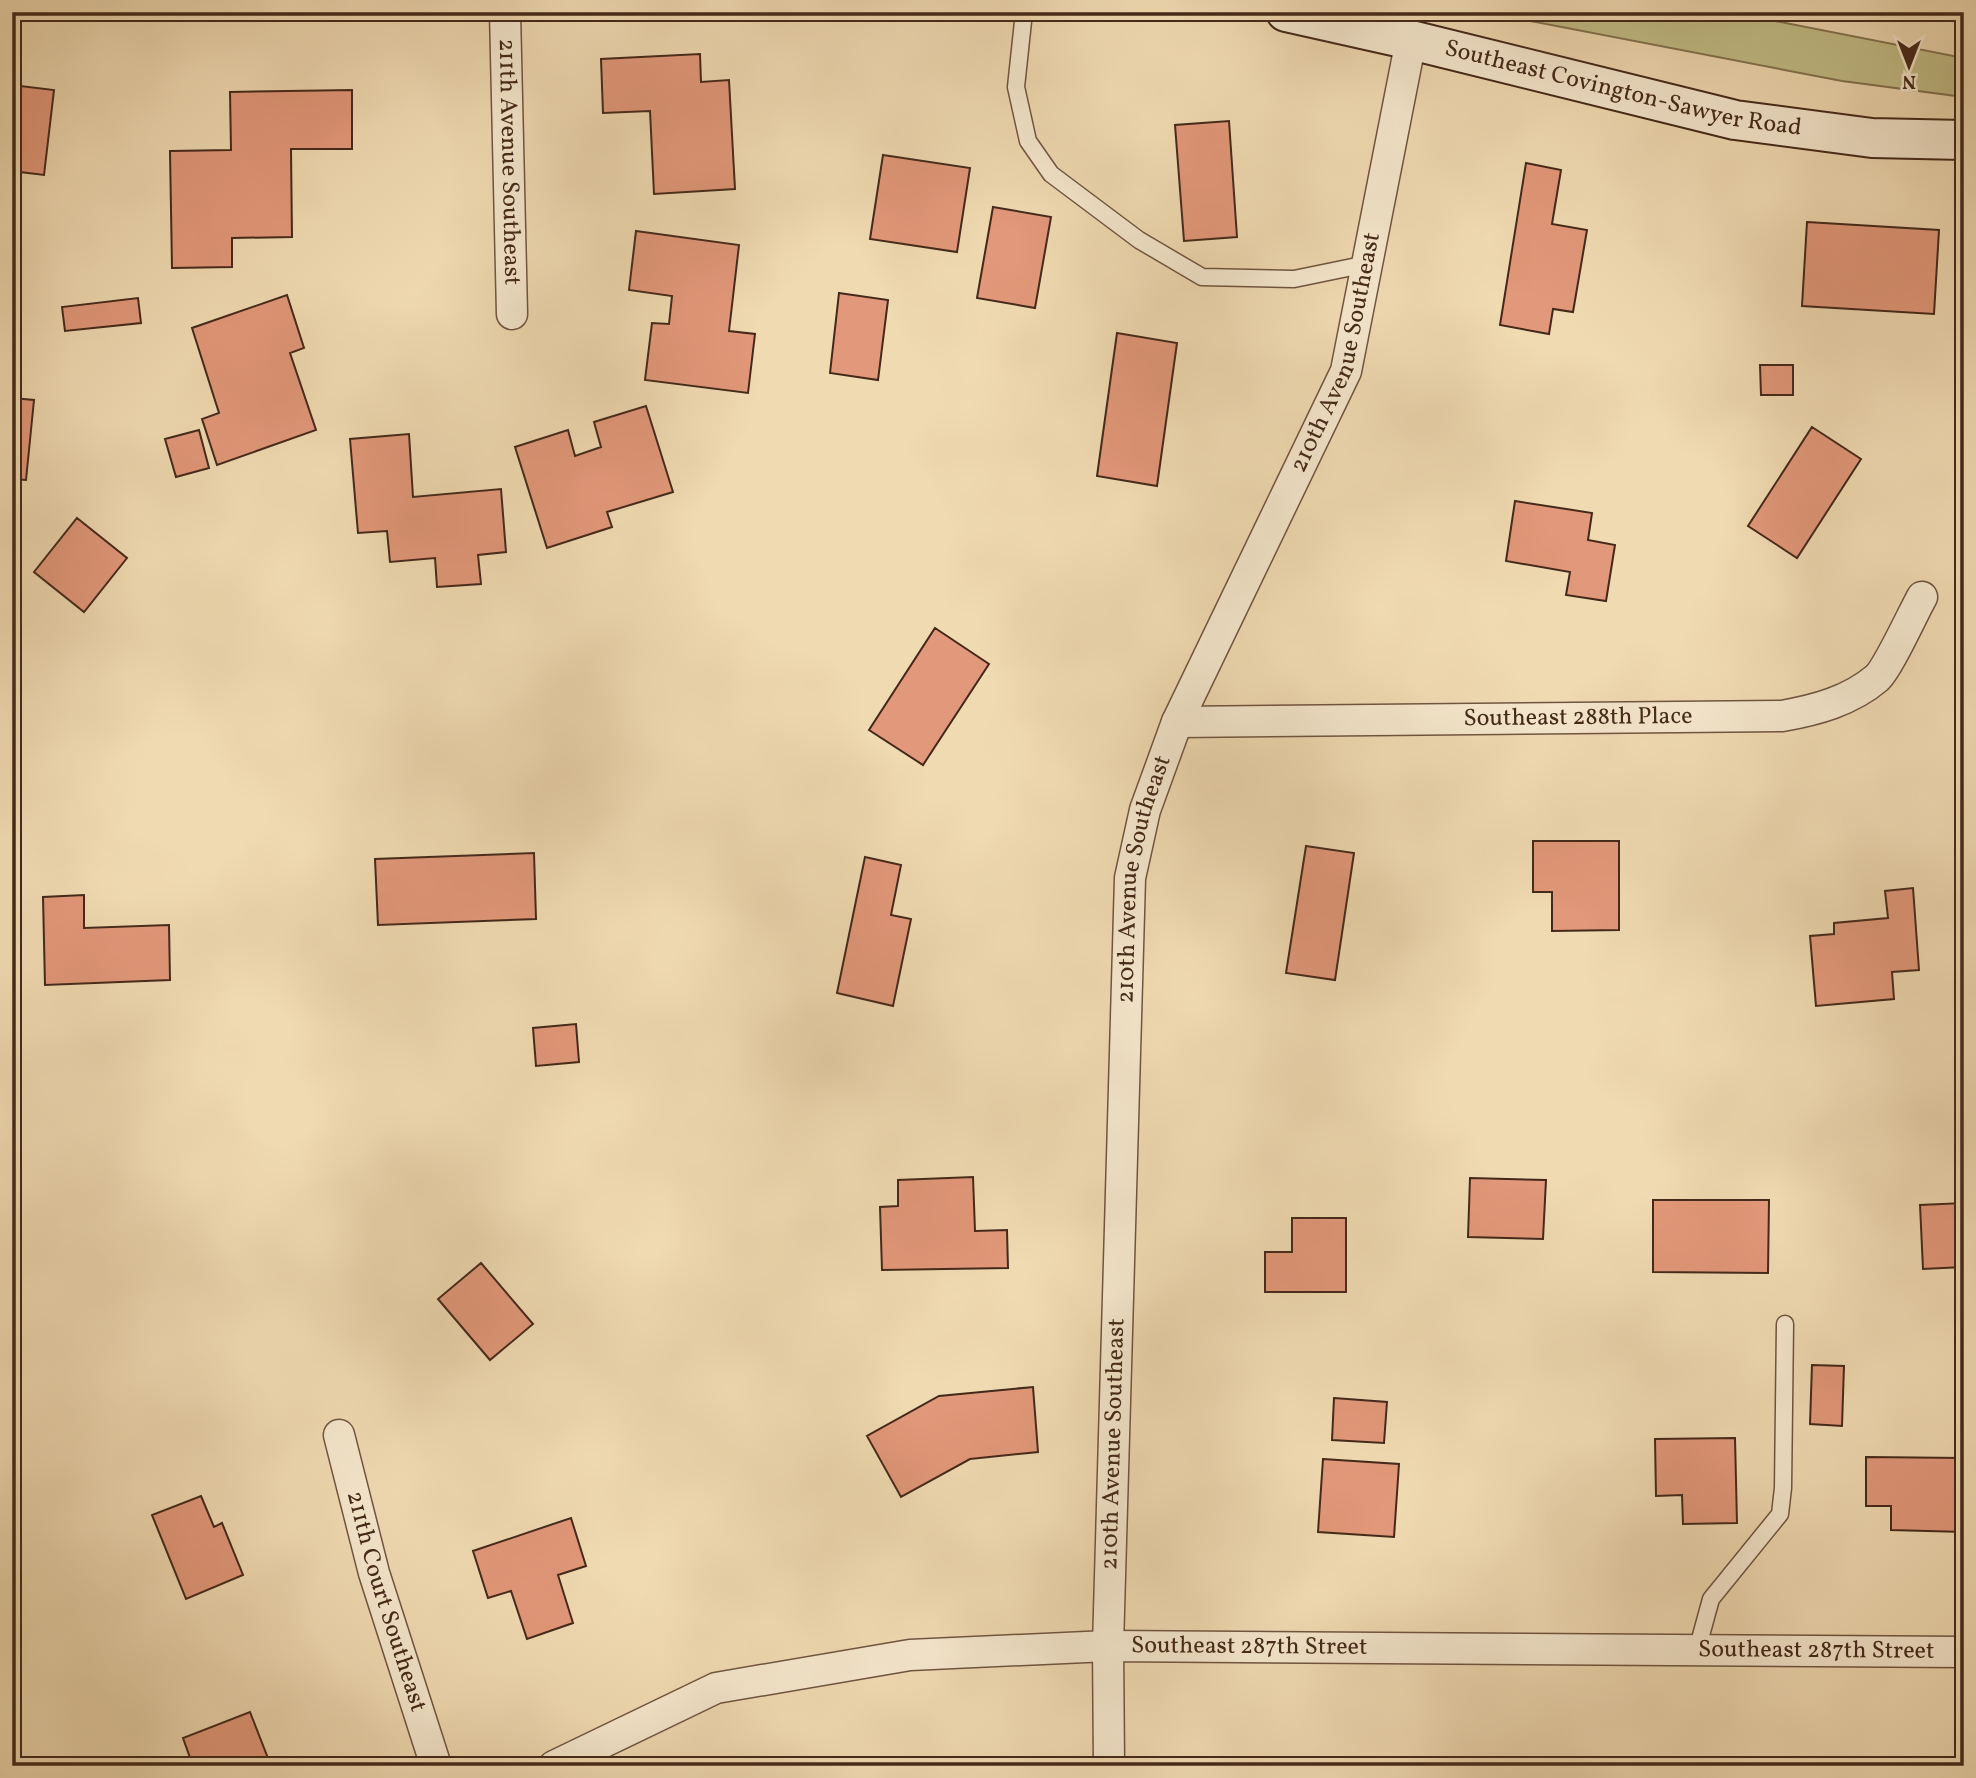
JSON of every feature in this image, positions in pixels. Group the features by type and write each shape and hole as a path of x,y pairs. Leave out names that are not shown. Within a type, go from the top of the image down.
{"street":[{"name":"211th Avenue Southeast","path":"505,12 512,314"},
{"name":"Southeast Covington-Sawyer Road","path":"1286,12 1735,120 1872,138 1964,140"},
{"name":"210th Avenue Southeast","path":"1109,1766 1108,1646 1130,878 1145,810 1177,722 1346,371 1411,40"},
{"name":"Southeast 288th Place","path":"1177,722 1792,714 1811,711 1840,701 1878,677 1922,597"},
{"name":"211th Court Southeast","path":"339,1435 374,1573 436,1766"},
{"name":"Southeast 287th Street","path":"554,1766 716,1688 911,1655 1108,1646 1964,1652"}],"lane":[{"path":"1024,12 1016,87 1028,141 1051,174 1139,240 1202,278 1294,279 1367,264"},
{"path":"1696,1650 1711,1600 1725,1578 1780,1514 1783,1488 1785,1324"}],"shaded area":[{"path":"1484,12 1729,12 1964,58 1964,97 1842,81"}],"building":[{"path":"700,54 701,82 729,80 735,189 654,194 650,111 603,113 601,59"},
{"path":"12,85 54,90 44,175 12,171"},
{"path":"352,90 352,149 291,149 292,237 232,238 232,267 172,268 170,151 231,150 230,92"},
{"path":"1229,121 1237,237 1184,241 1175,125"},
{"path":"883,155 970,168 957,252 870,239"},
{"path":"1526,163 1561,170 1552,224 1587,230 1573,312 1553,309 1549,334 1500,325"},
{"path":"993,207 1051,217 1035,308 977,298"},
{"path":"1807,222 1939,230 1934,314 1802,306"},
{"path":"636,231 739,245 729,331 755,334 748,393 645,380 652,323 669,324 672,296 629,290"},
{"path":"839,293 888,300 878,380 830,373"},
{"path":"287,295 304,348 290,353 316,430 217,465 202,419 219,413 192,328"},
{"path":"138,298 141,323 65,331 62,307"},
{"path":"1117,333 1177,343 1157,486 1097,476"},
{"path":"1760,365 1793,365 1793,395 1761,395"},
{"path":"12,398 34,400 26,480 12,479"},
{"path":"646,406 673,492 607,512 612,527 547,548 515,447 568,430 575,456 601,447 594,422"},
{"path":"1812,427 1861,459 1797,558 1748,526"},
{"path":"199,430 209,468 176,477 165,439"},
{"path":"409,434 413,497 501,489 506,552 478,555 481,584 437,587 435,558 390,562 387,531 358,533 350,439"},
{"path":"1515,501 1592,513 1588,540 1615,545 1606,601 1566,595 1570,572 1506,561"},
{"path":"77,518 127,558 84,612 34,572"},
{"path":"935,628 989,664 923,765 869,730"},
{"path":"1533,841 1619,841 1619,930 1552,931 1552,892 1533,892"},
{"path":"1306,846 1354,853 1335,980 1286,973"},
{"path":"534,853 536,919 378,925 375,859"},
{"path":"865,857 901,865 891,915 911,919 893,1006 837,993"},
{"path":"1913,888 1919,970 1892,972 1894,999 1816,1006 1810,936 1834,934 1834,923 1888,918 1885,891"},
{"path":"84,895 84,928 169,925 170,980 45,985 43,897"},
{"path":"576,1024 579,1062 536,1066 533,1028"},
{"path":"973,1177 975,1231 1007,1230 1008,1268 882,1270 880,1207 898,1206 898,1180"},
{"path":"1470,1178 1546,1180 1543,1239 1468,1237"},
{"path":"1653,1200 1769,1200 1768,1273 1653,1272"},
{"path":"1964,1203 1964,1267 1923,1269 1920,1205"},
{"path":"1292,1218 1346,1218 1346,1292 1265,1292 1265,1252 1292,1252"},
{"path":"481,1263 533,1324 490,1360 438,1299"},
{"path":"1812,1365 1844,1366 1842,1426 1810,1424"},
{"path":"1033,1387 1038,1452 970,1459 901,1497 867,1436 939,1396"},
{"path":"1334,1398 1387,1402 1384,1443 1332,1440"},
{"path":"1735,1438 1737,1523 1683,1524 1682,1495 1656,1496 1655,1439"},
{"path":"1866,1457 1964,1458 1964,1532 1891,1530 1891,1506 1866,1506"},
{"path":"1323,1459 1399,1464 1394,1537 1318,1532"},
{"path":"201,1496 214,1527 222,1523 243,1575 186,1599 152,1515"},
{"path":"571,1518 586,1566 558,1575 573,1623 527,1639 511,1591 488,1598 473,1551"},
{"path":"250,1712 271,1766 193,1766 183,1738"}]}
